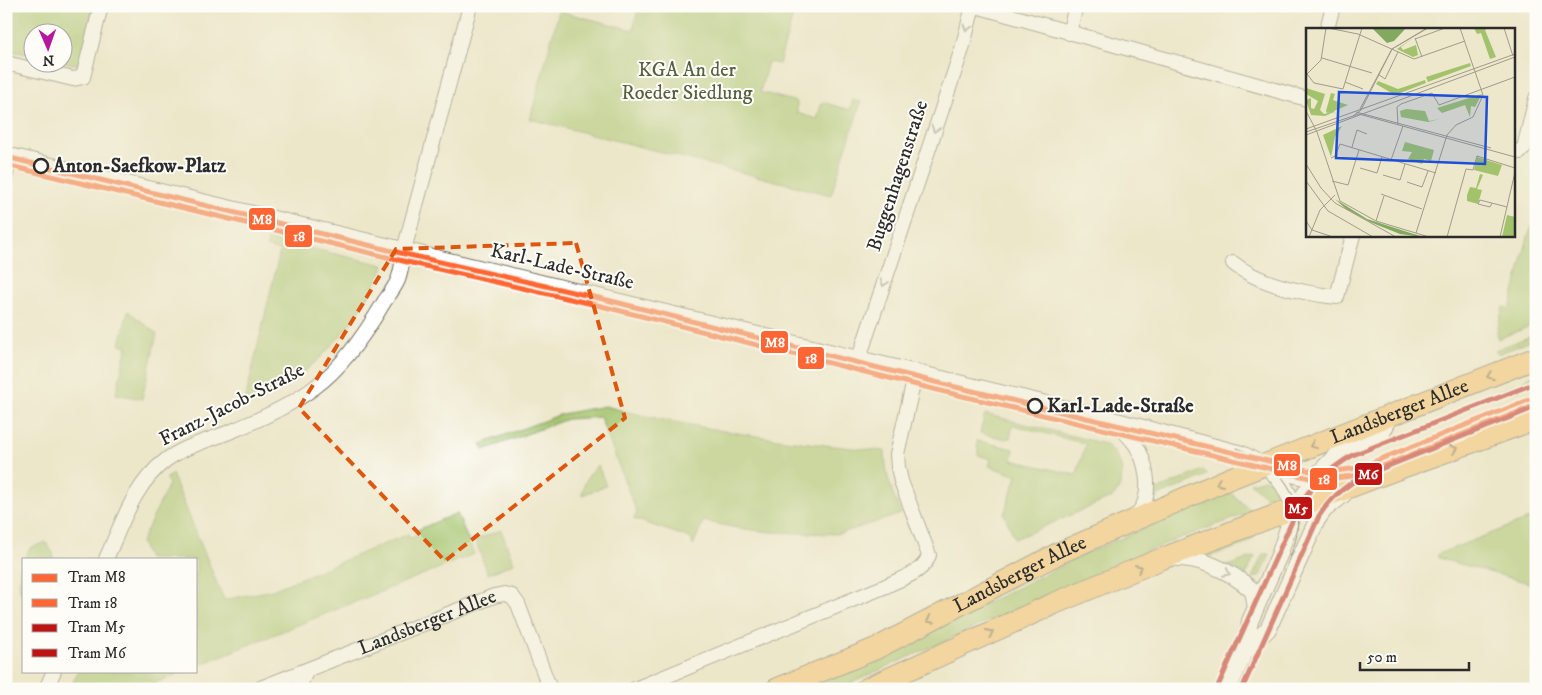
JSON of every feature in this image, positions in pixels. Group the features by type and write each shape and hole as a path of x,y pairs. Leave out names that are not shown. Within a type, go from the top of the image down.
{"main road":[{"name":"Landsberger Allee","path":"777,689 877,648 1059,553 1130,522 1264,465 1536,358"},
{"name":"Landsberger Allee","path":"866,689 1053,604 1161,558 1536,419"}],"street":[{"path":"6,63 73,79 83,76 101,6"},
{"name":"Franz-Jacob-Straße","path":"106,558 131,503 143,483 165,461 180,451 277,410 315,387 350,352 371,324 398,280 470,6"},
{"path":"974,6 1306,99"},
{"name":"Buggenhagenstraße","path":"860,358 962,50 974,6"},
{"path":"1069,33 1076,6"},
{"path":"1327,28 1333,6"},
{"path":"1514,151 1520,152 1524,148 1536,98"},
{"path":"6,181 9,155"},
{"name":"Karl-Lade-Straße","path":"9,155 1109,418 1242,453 1264,465"},
{"path":"1233,263 1260,280 1337,297 1353,236"},
{"path":"635,689 886,586 921,569 927,563 929,555 901,481 897,460 916,372"},
{"path":"1228,689 1244,653 1250,621 1280,553 1294,509 1315,479 1342,449 1382,433 1391,414"},
{"path":"1109,418 1134,443 1142,456 1145,468 1147,490 1142,508 1130,522"},
{"path":"1264,465 1282,483 1289,494 1294,509"},
{"name":"Landsberger Allee","path":"1264,465 1315,479 1359,484"},
{"path":"1244,653 1268,629 1317,520 1324,510 1337,498 1359,484"},
{"path":"1161,558 1180,557 1203,561 1236,577 1253,591 1256,608"},
{"name":"Landsberger Allee","path":"258,689 450,613 504,594 512,596 518,604 550,689"},
{"path":"298,689 307,670"},
{"path":"46,689 54,672"}],"highlighted area":[{"path":"576,243 625,418 445,561 299,408 396,249"}],"green space":[{"path":"6,6 94,6 80,65 72,64 72,22 22,22 22,53 6,50"},
{"name":"KGA An der Roeder Siedlung","path":"639,6 761,6 793,15 779,64 768,62 760,92 797,102 797,113 817,119 822,102 850,110 853,100 861,102 831,195 530,119 559,11 633,30"},
{"path":"1534,222 1536,222 1536,324 1498,339 1497,331 1503,307 1510,309 1528,236"},
{"path":"269,239 384,265 376,283 350,324 318,360 300,375 250,404 246,396 280,251 266,247"},
{"path":"128,311 157,334 142,399 116,394 127,346 120,344"},
{"path":"1536,334 1536,339 1498,354 1495,350"},
{"path":"1536,373 1536,384 1480,399 1521,382"},
{"path":"605,406 731,432 885,451 888,476 901,514 836,534 770,532 703,521 693,546 690,538 634,519 637,513 600,417 567,419 484,450 481,444 562,414"},
{"path":"985,414 1105,444 1116,455 1121,469 1121,483 1118,490 1113,497 1015,539 1004,514 1017,476 989,466 991,459 978,455 977,441 1014,449 1012,460 1076,475 1086,444 1013,425 1010,438 1006,439 980,433"},
{"path":"598,465 606,486 582,495 587,478"},
{"path":"1203,470 1207,475 1153,498 1152,492"},
{"path":"172,474 224,600 272,590 408,534 410,538 417,536 415,531 457,513 474,554 198,665 198,558 148,558 141,542 169,484 166,479"},
{"path":"1265,479 1273,481 1284,500 1273,504 1250,483"},
{"path":"1230,492 1252,512 1172,541 1100,571 838,689 806,689 871,661 1089,552"},
{"path":"1536,516 1536,585 1438,558 1438,554"},
{"path":"501,530 514,563 488,574 475,540"},
{"path":"1256,535 1246,544 1209,557 1208,555 1212,551"},
{"path":"46,542 53,553 53,558 25,558 30,548"},
{"path":"1263,554 1270,554 1259,576 1252,578"},
{"path":"1255,556 1246,575 1227,566"},
{"path":"22,565 22,591 19,591"},
{"path":"78,672 182,672 141,689 66,689 73,682"},
{"path":"973,683 985,683 996,689 966,689"}],"tram line":[{"name":"M8","path":"6,157 405,254 603,299 943,384 1311,471 1328,472 1358,468 1536,397"},
{"name":"18","path":"6,165 403,261 601,306 941,391 1310,478 1328,479 1360,475 1536,405"},
{"name":"M5","path":"1218,686 1299,506 1323,477 1353,455 1533,384"},
{"name":"M6","path":"1242,689 1319,516 1333,498 1344,488 1363,476 1536,407"},
{"path":"1237,448 1251,454 1274,469 1290,490 1295,502 1297,532 1287,565"},
{"path":"1225,452 1249,460"}],"place":[{"name":"Anton-Saefkow-Platz","path":"41,166"},
{"name":"Karl-Lade-Straße","path":"1035,406"}]}
